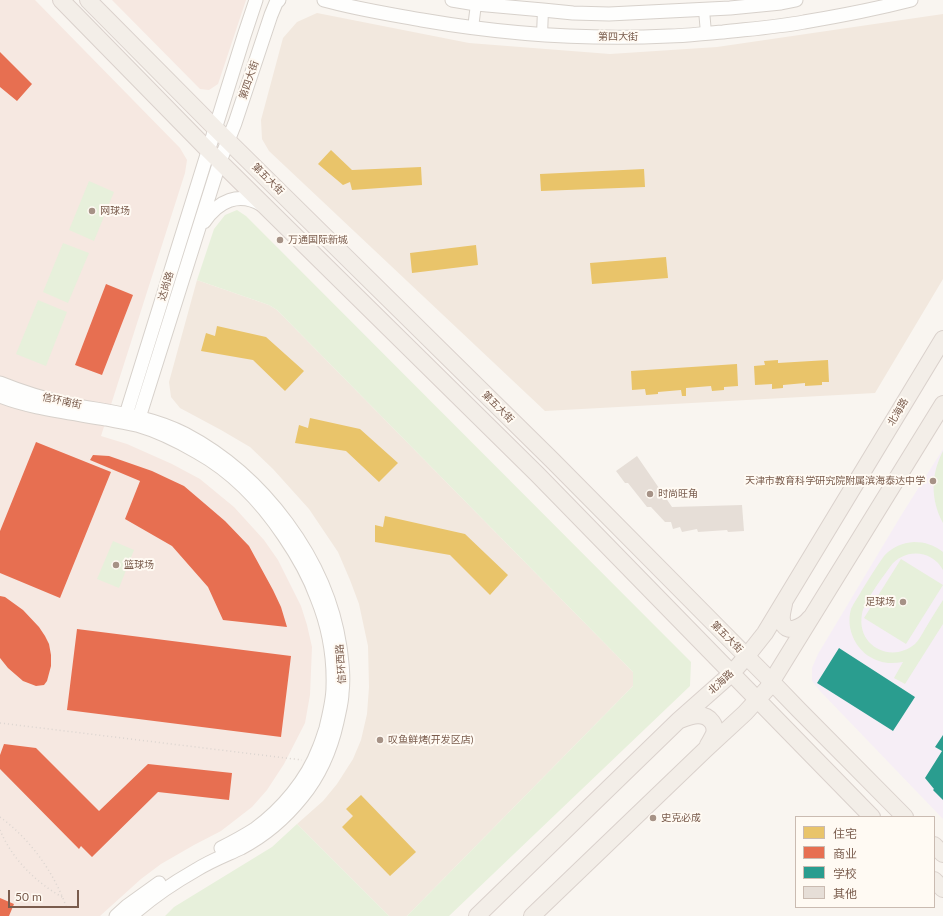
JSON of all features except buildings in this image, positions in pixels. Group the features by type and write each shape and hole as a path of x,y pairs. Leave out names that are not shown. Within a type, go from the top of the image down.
{"main road":[{"name":"第五大街","path":"61,0 208,150 537,474 704,646 754,678 799,710 905,816"},
{"name":"第五大街","path":"88,0 215,128 228,139 552,460 719,629 754,678 782,725 871,816"},
{"name":"北海路","path":"477,916 679,720 702,700 719,690 754,678 756,652 764,633 943,340"},
{"path":"799,710 790,697 786,686 786,675 791,650 943,404"},
{"path":"786,597 783,607 782,622 788,628 795,629 800,627 814,614"},
{"path":"719,629 731,637 745,642 754,640 764,633"},
{"path":"532,916 745,713 754,678 791,650"},
{"path":"679,720 692,716 703,715 711,721 715,726 714,735 706,749"},
{"path":"730,727 746,718 758,715 771,717 782,725"},
{"path":"935,847 943,854"},
{"path":"935,881 943,889"}],"street":[{"name":"第四大街","path":"208,150 256,0"},
{"name":"第四大街","path":"220,161 271,15 276,3 279,0"},
{"name":"第四大街","path":"324,0 345,3 394,15 473,28 542,35 598,37 670,36 804,23 911,0"},
{"path":"452,0 476,4 573,13 610,14 704,10 723,4 750,7 796,0"},
{"path":"473,28 476,4"},
{"path":"542,35 543,10"},
{"path":"704,10 706,33"},
{"name":"达尚路","path":"131,420 208,150"},
{"name":"达尚路","path":"131,420 197,236 220,161"},
{"path":"197,236 203,223 211,212 218,206 231,200 245,198 253,200 269,210"},
{"name":"信环南街","path":"0,383 24,392 131,420"},
{"name":"信环南街","path":"0,396 50,410 131,420"},
{"name":"信环西路","path":"116,916 140,896 168,876 243,836 263,822 282,805 307,774 320,747 330,712 333,688 332,663 328,634 317,597 306,572 288,541 269,515 251,494 228,473 199,453 131,420"},
{"name":"信环西路","path":"131,420 151,420 183,433 212,450 236,468 261,491 283,517 324,586 338,636 343,683 341,705 332,741 323,765 302,797 276,823 259,836 242,847 198,868 183,877 152,898 131,916"}],"path":[{"path":"0,723 313,761"},
{"path":"0,817 36,852 48,869 64,898 66,906"},
{"path":"0,830 10,850 20,863 47,888 64,898"}],"shaded area":[{"path":"0,0 35,0 180,148 187,160 185,173 101,436 127,444 172,464 200,479 234,507 264,540 278,560 301,606 312,647 310,695 305,723 284,764 267,790 252,807 221,831 161,864 141,879 100,916 0,916"},
{"path":"112,0 246,0 218,84 209,90 200,89"},
{"path":"317,13 469,43 610,54 717,47 943,14 943,279 875,393 545,411 269,151 262,139 261,120 283,38 297,22"},
{"path":"197,280 269,305 277,310 633,672 633,686 407,916 389,916 297,824 323,801 337,784 353,759 361,740 367,714 369,687 368,646 359,604 338,552 309,509 273,469 250,447 180,408 171,397 169,382"},
{"path":"943,449 943,819 821,692 812,681 812,668 818,654"}],"green space":[{"name":"网球场","path":"89,181 114,192 94,241 69,230"},
{"path":"237,210 246,216 691,662 690,686 449,916 407,916 633,686 633,672 277,310 269,305 197,280 214,229 225,215"},
{"path":"63,243 89,253 68,303 43,292"},
{"path":"38,300 67,312 46,366 16,354"},
{"path":"943,451 943,523 934,496 934,478"},
{"name":"篮球场","path":"113,541 134,550 119,588 97,579"},
{"path":"914,542 929,544 943,552 943,570 932,558 925,555 910,554 902,556 890,567 878,584 866,603 862,614 864,635 870,643 886,652 896,652 906,650 915,644 943,600 943,624 905,684 894,678 903,662 882,662 871,658 864,653 854,640 851,633 850,617 851,609 884,556 890,550 898,546 905,543"},
{"name":"足球场","path":"901,559 943,585 906,644 864,618"},
{"path":"297,824 389,916 165,916 174,907 272,847"}],"place":[{"name":"网球场","path":"92,211"},
{"name":"万通国际新城","path":"280,240"},
{"name":"天津市教育科学研究院附属滨海泰达中学","path":"933,481"},
{"name":"时尚旺角","path":"650,494"},
{"name":"篮球场","path":"116,565"},
{"name":"足球场","path":"903,602"},
{"name":"叹鱼鲜烤(开发区店)","path":"380,740"},
{"name":"史克必成","path":"653,818"}]}
